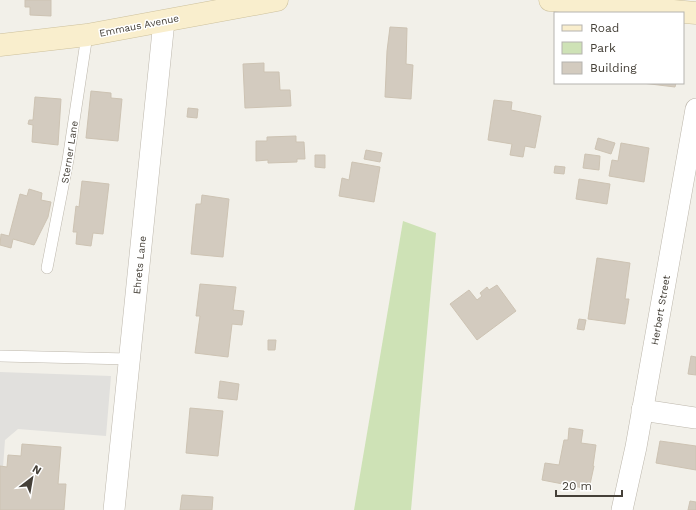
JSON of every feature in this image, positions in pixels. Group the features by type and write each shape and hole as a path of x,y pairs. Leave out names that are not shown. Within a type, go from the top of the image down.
{"main road":[{"name":"Emmaus Avenue","path":"0,45 87,35 277,0"},
{"path":"550,0 696,13"}],"street":[{"name":"Ehrets Lane","path":"114,510 164,21"},
{"name":"Herbert Street","path":"622,510 689,185 696,109"},
{"path":"642,410 696,418"}],"lane":[{"name":"Sterner Lane","path":"47,268 68,160 87,35"},
{"path":"0,356 129,359"}],"green space":[{"path":"403,221 436,233 411,510 354,510"}],"shaded area":[{"path":"0,372 111,376 106,436 18,429 5,440 0,509"}],"building":[{"path":"25,0 51,0 51,16 30,15 30,7 25,7"},
{"path":"390,27 407,28 406,64 413,65 411,99 385,97 387,51"},
{"path":"264,63 264,72 279,72 280,90 290,90 291,106 245,108 243,64"},
{"path":"650,84 676,84 675,87"},
{"path":"91,91 111,93 111,98 122,99 118,141 86,138"},
{"path":"35,97 61,99 58,145 32,142 33,125 28,124 29,120 33,120"},
{"path":"494,100 512,102 511,110 541,116 535,148 525,146 523,157 510,155 512,144 488,140"},
{"path":"188,108 198,109 197,118 187,117"},
{"path":"296,136 296,142 304,142 305,159 297,159 297,162 268,163 268,160 256,161 256,141 267,141 267,137"},
{"path":"598,138 615,143 611,154 595,149"},
{"path":"621,143 649,148 644,182 609,176 612,160 618,161"},
{"path":"366,150 382,153 380,162 364,159"},
{"path":"585,154 600,156 599,170 583,168"},
{"path":"315,155 325,155 325,168 315,167"},
{"path":"352,162 380,167 374,202 339,196 342,178 349,180"},
{"path":"555,166 565,167 564,174 554,173"},
{"path":"579,179 610,184 607,204 576,199"},
{"path":"82,181 109,184 103,234 93,233 91,246 76,244 77,232 73,232 76,206 79,207"},
{"path":"29,189 42,193 41,200 51,202 48,217 34,245 13,239 11,248 0,245 1,234 9,236 20,194 27,196"},
{"path":"202,195 229,199 223,257 191,254 196,204 201,204"},
{"path":"597,258 630,263 625,299 629,299 625,324 588,319"},
{"path":"200,284 236,287 233,310 244,311 242,325 232,324 228,357 195,353 200,316 196,316"},
{"path":"497,285 516,311 477,340 450,304 469,290 477,300 482,296 480,293 487,287 489,290"},
{"path":"579,319 586,320 584,330 577,329"},
{"path":"268,340 276,340 275,350 268,350"},
{"path":"691,356 696,357 696,375 688,374"},
{"path":"220,381 239,384 237,400 218,398"},
{"path":"190,408 223,411 218,456 186,453"},
{"path":"569,428 583,430 581,443 596,445 594,466 589,489 542,480 545,463 559,465 564,440 568,440"},
{"path":"660,441 696,446 696,470 656,463"},
{"path":"22,444 61,447 58,484 66,484 64,510 0,510 0,466 7,467 8,455 21,456"},
{"path":"182,495 213,497 212,510 180,510"},
{"path":"690,501 696,502 696,510 688,510"}]}
